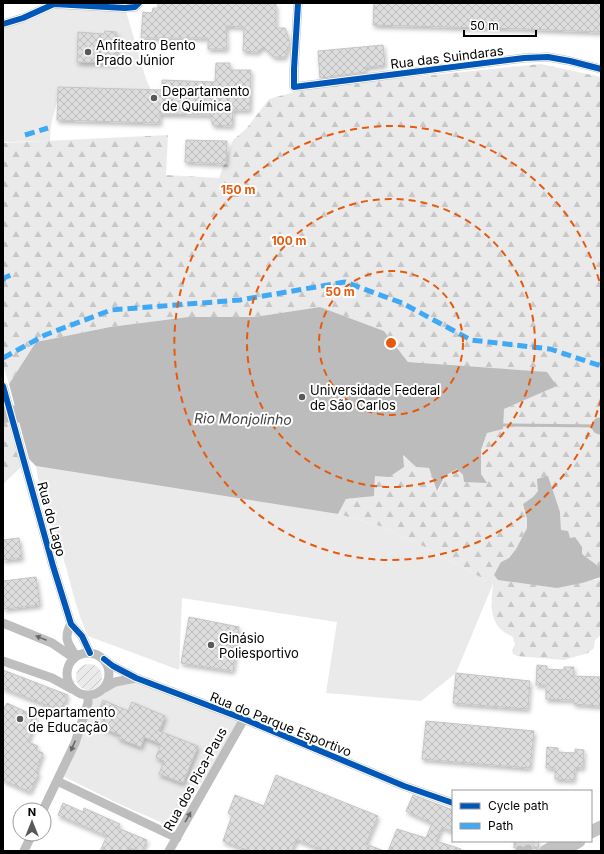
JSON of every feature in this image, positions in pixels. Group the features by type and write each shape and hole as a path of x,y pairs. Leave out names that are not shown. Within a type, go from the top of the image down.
{"main road":[{"path":"592,832 601,827"},
{"path":"546,851 562,842"},
{"path":"563,851 577,842"}],"street":[{"path":"38,3 48,6"},
{"path":"3,24 24,18 54,4 125,8 135,7 139,3"},
{"name":"Rua das Suindaras","path":"298,3 294,87 524,58 548,57 601,69"},
{"name":"Rua do Lago","path":"3,386 53,566 71,624 82,636 90,653"},
{"path":"3,623 52,643 75,657"},
{"path":"71,624 66,632 68,644 75,657"},
{"path":"72,689 69,684 67,673 68,668 75,657 83,653 90,653 99,656 104,659 108,665 110,677 105,688"},
{"name":"Rua do Parque Esportivo","path":"104,659 113,666 136,678 244,719 389,780 452,803"},
{"path":"3,661 52,678 77,692 88,696 100,692 115,682 136,678"},
{"path":"48,802 75,743 88,703 88,696"},
{"name":"Rua dos Pica-Paus","path":"169,851 244,719"},
{"path":"57,782 177,838"}],"green space":[{"path":"48,6 125,8 146,79 151,90 58,87 57,101 51,125 50,141 3,142 3,26"},
{"path":"541,64 601,77 601,566 598,566 582,554 570,538 561,530 560,512 538,491 533,497 523,504 527,519 527,528 516,549 509,558 501,562 498,580 596,580 601,577 601,635 595,640 594,648 588,653 564,660 517,656 513,654 512,650 515,645 513,637 505,633 499,627 493,615 493,584 425,547 383,527 338,514 346,499 374,496 375,475 402,455 416,467 429,468 438,491 445,476 457,469 463,475 486,483 481,474 481,450 487,433 504,409 557,386 449,365 408,362 384,331 320,307 254,317 188,317 110,327 36,342 9,384 3,366 3,143 168,135 166,175 219,178 233,140 246,129 269,99 313,87"},
{"path":"3,407 21,467 3,484"},
{"path":"36,466 338,514 383,527 425,547 493,584 456,673 421,701 326,693 337,622 182,598 179,670 88,636 77,607 63,557 44,501"},
{"path":"89,664 98,668 102,677 98,686 89,690 80,686 76,677 80,668"},
{"path":"133,679 240,720 174,828 115,802 63,776 90,704 97,692 104,686"}],"water":[{"path":"320,307 384,331 408,362 547,372 557,386 504,409 503,429 487,433 481,450 481,474 487,483 464,482 463,475 457,469 445,476 437,491 429,468 416,467 403,455 404,467 389,477 375,476 374,496 346,499 338,514 36,466 29,459 9,384 36,342 110,327 188,317 254,317"},
{"path":"548,476 560,512 561,530 568,531 570,538 575,537 582,547 582,554 598,566 601,566 601,577 582,583 557,588 498,580 494,575 501,562 509,558 516,549 527,528 527,519 523,504 533,497 538,491 537,479"}],"building":[{"path":"158,3 276,4 276,28 285,28 290,43 285,57 274,57 263,46 258,52 243,51 244,27 226,26 227,49 208,49 208,38 141,38 143,12 152,13 153,8 158,8"},
{"path":"374,3 601,3 601,32 373,25"},
{"path":"105,31 116,32 116,63 77,62 78,32 104,34"},
{"path":"383,45 385,65 366,67 365,72 320,78 318,51"},
{"name":"Departamento de Química","path":"216,63 230,63 230,70 251,70 250,110 233,110 232,126 213,125 210,115 160,114 160,123 57,120 58,87 162,90 162,80 215,82"},
{"path":"186,140 227,141 226,164 185,162"},
{"path":"19,538 22,558 3,560 3,540"},
{"path":"36,577 40,605 4,609 3,581"},
{"name":"Ginásio Poliesportivo","path":"189,617 239,627 233,671 181,663"},
{"path":"537,665 547,666 547,669 564,670 564,667 574,667 573,676 601,677 601,706 574,704 574,700 546,699 546,685 536,685"},
{"path":"3,670 68,695 61,711 3,688"},
{"path":"456,673 530,681 528,709 453,703"},
{"path":"103,700 128,711 132,702 165,716 159,731 198,746 183,783 159,774 164,761 156,757 161,744 144,737 141,747 118,738 120,735 94,724"},
{"path":"7,703 37,717 28,742 38,746 36,750 43,753 36,772 39,773 30,792 3,780 3,710"},
{"path":"426,721 534,731 530,768 422,759"},
{"path":"547,747 558,748 558,752 575,753 575,749 584,750 583,768 575,767 574,780 555,779 555,768 546,768"},
{"path":"276,775 378,816 366,844 384,851 325,851 296,839 292,851 249,851 223,841 232,815 228,813 235,795 264,806"},
{"path":"413,795 452,810 452,832 442,827 436,841 461,849 461,851 388,851 397,829 426,838 432,823 406,811"},
{"path":"63,803 83,812 84,808 120,824 118,828 147,840 142,851 137,851 128,847 126,851 100,851 107,836 58,815"},
{"path":"514,842 538,842 539,848 534,849 533,845 528,843 524,845 517,845 514,848"}],"waterway":[{"name":"Rio Monjolinho","path":"3,414 40,414"},
{"path":"500,425 600,426"}],"tunnel":[{"path":"520,850 521,842"},
{"path":"528,842 528,849"}],"marked path":[{"path":"25,135 48,128"},
{"path":"3,281 4,278 11,275"},
{"path":"3,358 45,335 111,310 240,300 345,282 402,303 471,340 550,349 601,366"}],"cycle path":[{"path":"3,24 23,18 54,4 125,8 135,7 139,3"},
{"path":"298,3 294,87 524,58 548,57 601,69"},
{"path":"3,386 53,566 71,624 82,636 90,653"},
{"path":"104,659 113,666 136,678 244,719 404,786 452,803"}],"place":[{"name":"Anfiteatro Bento Prado Júnior","path":"88,52"},
{"name":"Departamento de Química","path":"154,98"},
{"name":"Universidade Federal de São Carlos","path":"302,397"},
{"name":"Ginásio Poliesportivo","path":"211,645"},
{"name":"Departamento de Educação","path":"20,719"}]}
